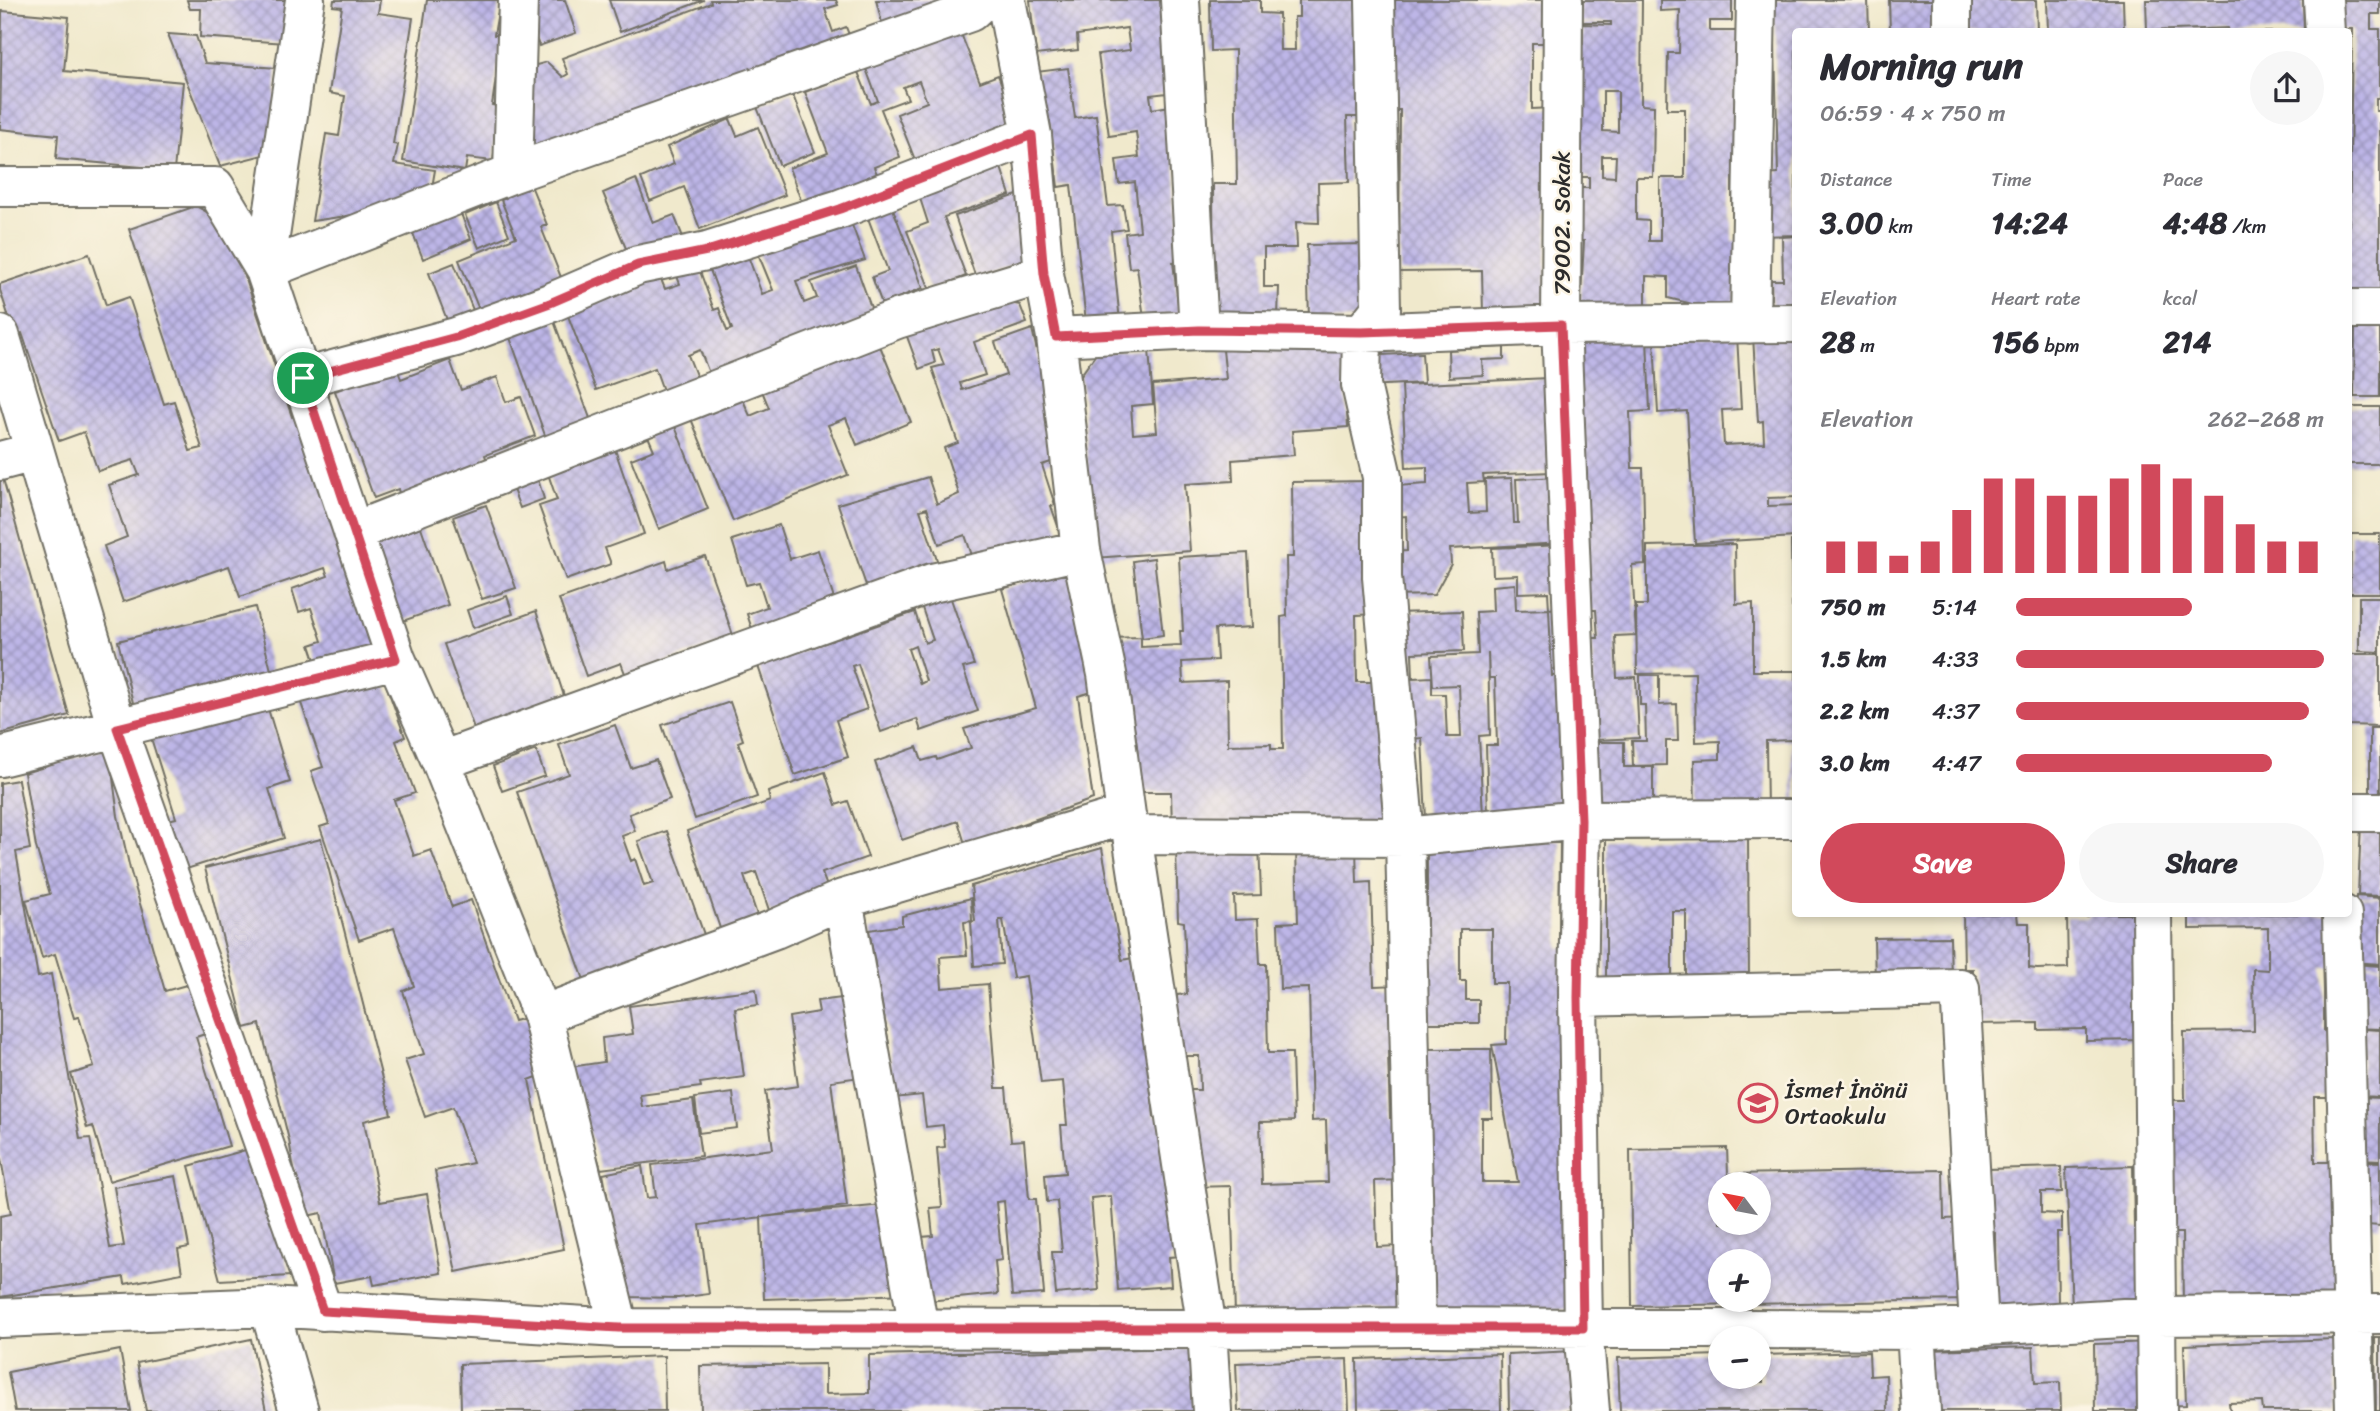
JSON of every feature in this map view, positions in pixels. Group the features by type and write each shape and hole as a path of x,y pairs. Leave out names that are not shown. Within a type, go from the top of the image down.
{"street":[{"path":"265,270 305,0"},
{"path":"513,173 518,0"},
{"path":"265,270 513,173 970,12 983,0"},
{"path":"1006,0 1032,135 1044,274 1056,337 1082,550 1108,674 1207,1329 1212,1411"},
{"path":"1180,0 1199,330"},
{"path":"1375,0 1381,309 1362,332 1361,385 1382,477 1382,577 1405,836 1416,1326"},
{"name":"79002. Sokak","path":"1563,0 1561,325 1581,820 1578,997 1583,1328 1590,1411"},
{"path":"1750,324 1756,0"},
{"path":"1952,0 1952,28"},
{"path":"2323,0 2325,28"},
{"path":"303,378 456,337 550,303 638,265 707,251 840,209 1032,135"},
{"path":"0,187 215,187 265,270 396,659 441,761 542,1015 619,1328"},
{"path":"354,532 897,319 1044,274"},
{"path":"2352,309 2380,309"},
{"path":"1056,337 1199,330 1362,332 1561,325 1792,323"},
{"path":"0,335 17,456 117,728 323,1311"},
{"path":"441,761 932,583 1082,550"},
{"path":"0,757 396,659"},
{"path":"2352,812 2380,812"},
{"path":"542,1015 775,929 843,900 1129,825 1405,836 1581,820 1792,819"},
{"path":"843,900 919,1329"},
{"path":"2152,917 2157,1411"},
{"path":"2342,917 2365,1314 2355,1411"},
{"path":"1578,997 1960,988 1979,1327"},
{"path":"269,1307 299,1411"},
{"path":"0,1318 269,1307 619,1328 1207,1329 1416,1326 1916,1330 2158,1316 2365,1314"},
{"path":"1916,1330 1921,1411"}],"building":[{"path":"187,0 289,0 286,43 200,37 201,9 190,9"},
{"path":"334,0 380,0 378,13 413,18 393,144 398,145 394,164 435,170 430,199 387,210 312,221 326,134 339,136 345,96 329,93 342,7 333,6"},
{"path":"427,0 500,0 494,35 502,36 492,105 501,107 493,161 467,158 465,171 403,161"},
{"path":"532,0 565,0 576,33 539,46 525,5"},
{"path":"609,0 704,0 620,32"},
{"path":"710,0 836,0 838,5 825,9 833,32 846,27 851,40 530,157 526,68 547,62 563,77 568,74 562,58 711,3"},
{"path":"876,0 976,0 884,31"},
{"path":"1030,0 1170,0 1175,92 1150,95 1152,109 1170,106 1183,261 1173,262 1179,313 1144,318 1137,267 1129,268 1125,233 1140,231 1135,182 1119,184 1116,160 1139,157 1136,132 1109,136 1098,54 1130,50 1127,28 1077,35 1078,50 1036,55"},
{"path":"1210,0 1260,0 1260,13 1279,14 1280,50 1295,50 1294,17 1299,17 1299,0 1358,0 1359,117 1347,117 1349,182 1318,183 1319,223 1296,222 1297,248 1264,248 1264,287 1279,287 1278,317 1214,319 1213,184 1237,184 1235,50 1211,51"},
{"path":"1391,0 1543,0 1543,43 1532,43 1532,109 1552,108 1544,313 1483,314 1482,271 1399,272 1400,110 1390,110"},
{"path":"1580,0 1642,0 1641,105 1654,106 1653,177 1636,177 1636,220 1649,221 1649,241 1660,241 1660,178 1685,178 1685,109 1667,109 1668,53 1679,53 1680,10 1660,11 1660,0 1732,0 1732,21 1710,21 1710,31 1740,31 1750,177 1732,178 1732,241 1741,241 1733,314 1668,298 1668,277 1646,276 1646,316 1580,315 1584,241 1574,241 1574,188 1589,188 1589,177 1579,177 1580,44 1583,44 1583,24 1611,25 1611,22 1580,22","holes":["1603,91 1618,91 1618,132 1603,131","1602,156 1616,156 1615,177 1602,176"]},
{"path":"1774,0 1868,0 1869,28 1792,28 1792,235 1758,236 1757,175 1778,174"},
{"path":"1889,0 1945,0 1945,28 1890,28"},
{"path":"1966,0 2036,0 2037,28 1966,28"},
{"path":"2047,0 2123,0 2124,28 2048,28"},
{"path":"2146,0 2303,0 2304,28 2147,28"},
{"path":"2336,0 2380,0 2380,14 2371,14 2371,29 2380,29 2380,98 2376,98 2376,111 2380,111 2380,301 2352,301 2352,28 2335,28"},
{"path":"2,11 69,17 64,71 183,82 174,170 56,159 58,135 0,129"},
{"path":"956,21 980,82 998,75 1021,136 921,175 897,114 927,102 919,81 903,87 908,99 881,109 900,157 874,167 877,174 842,188 805,211 789,168 828,153 805,92 858,72 871,104 878,101 862,58"},
{"path":"168,34 196,36 205,63 277,68 271,153 220,166"},
{"path":"1068,68 1075,118 1096,115 1108,206 1123,205 1127,229 1111,231 1120,322 1086,322 1071,185 1058,187 1050,121 1042,122 1036,72"},
{"path":"792,93 815,152 780,166 757,107"},
{"path":"730,119 737,136 758,127 785,195 700,229 684,187 650,201 641,178 674,164 667,147"},
{"path":"997,155 1010,195 944,217 966,276 930,290 907,231 928,223 915,183"},
{"path":"528,178 547,225 541,227 566,290 482,317 459,260 516,237 501,200 506,198 502,188"},
{"path":"636,179 653,223 674,215 685,242 632,263 603,193"},
{"path":"1020,194 1029,260 976,278 955,216"},
{"path":"890,201 923,288 882,304 872,277 888,271 865,210"},
{"path":"496,202 509,235 479,248 465,215"},
{"path":"457,204 471,239 423,259 409,223"},
{"path":"196,206 227,223 292,417 298,415 383,650 319,672 310,645 322,641 311,608 299,612 292,589 328,576 325,568 240,597 229,566 123,602 104,546 127,537 109,485 139,475 133,460 98,471 84,432 59,441 22,333 15,336 0,290 0,284 89,254 106,305 129,297 164,404 174,401 190,451 202,448 129,229"},
{"path":"849,217 865,260 796,281 804,303 817,298 811,282 856,266 874,316 711,378 700,350 688,355 699,383 665,396 655,368 596,390 564,305 658,272 665,289 680,284 675,271 697,263 714,310 719,308 727,331 732,329 707,262 745,248 762,294 773,290 757,251"},
{"path":"1792,236 1792,314 1772,315 1771,280 1783,280 1782,237"},
{"path":"1367,244 1368,319 1309,320 1307,245"},
{"path":"454,263 475,315 449,325 429,273"},
{"path":"995,300 1020,305 1027,323 974,342 985,375 960,383 962,390 1006,375 995,342 1032,329 1051,412 1057,460 1042,465 1061,535 975,564 965,535 939,544 927,508 920,510 941,572 870,597 838,504 928,477 937,504 959,494 944,448 958,443 932,368 944,365 938,349 932,351 935,363 919,369 905,331"},
{"path":"552,316 591,421 546,438 508,332"},
{"path":"2355,323 2380,323 2380,397 2354,397"},
{"path":"1792,333 1792,497 1768,498 1768,506 1792,505 1792,537 1695,543 1687,411 1658,413 1654,340 1737,335 1741,409 1722,410 1724,445 1764,443 1763,421 1758,422 1753,336"},
{"path":"876,336 911,422 857,445 846,418 828,425 848,475 733,521 689,414 740,393 750,416 769,408 760,386"},
{"path":"1647,338 1650,411 1630,412 1632,468 1643,468 1645,564 1632,565 1636,635 1615,636 1617,678 1636,677 1639,738 1596,740 1592,638 1598,638 1596,610 1587,610 1569,341"},
{"path":"1342,341 1348,427 1292,431 1294,455 1232,460 1233,481 1185,484 1190,551 1094,558 1081,375 1096,354 1149,349 1153,404 1131,406 1133,434 1157,432 1153,385 1226,379 1223,350"},
{"path":"1382,345 1382,355 1422,353 1424,383 1367,386"},
{"path":"1504,347 1504,359 1482,360 1483,375 1449,377 1448,350"},
{"path":"450,360 461,390 497,377 506,402 521,397 535,436 485,455 488,464 400,497 398,489 374,498 335,391 397,368 401,379"},
{"path":"1548,378 1552,472 1483,475 1484,482 1467,483 1469,513 1486,512 1485,479 1512,478 1514,523 1518,523 1516,479 1561,477 1564,543 1450,549 1451,564 1434,595 1390,596 1389,552 1407,551 1406,516 1397,517 1396,486 1427,484 1427,467 1406,468 1402,385"},
{"path":"2352,407 2380,407 2380,464 2352,464"},
{"path":"670,414 708,509 659,529 631,459 654,450 643,425"},
{"path":"611,438 644,534 605,548 611,564 566,580 539,506 557,500 545,465"},
{"path":"534,466 544,499 520,508 508,476"},
{"path":"0,468 69,715 0,734"},
{"path":"1375,481 1377,614 1356,615 1357,682 1379,682 1393,826 1172,826 1171,792 1138,792 1137,747 1128,687 1110,638 1141,637 1141,647 1181,645 1180,631 1183,631 1179,557 1248,553 1252,627 1215,629 1217,660 1182,662 1183,683 1227,681 1228,745 1271,744 1271,749 1283,749 1281,617 1287,616 1286,557 1293,557 1292,482"},
{"path":"486,505 516,588 482,599 453,517"},
{"path":"779,525 790,559 818,550 838,611 755,638 747,614 767,607 759,582 746,585 732,540"},
{"path":"421,527 448,605 389,626 362,548"},
{"path":"2352,534 2380,534 2380,593 2352,593"},
{"path":"1791,541 1792,541 1792,607"},
{"path":"1735,544 1736,604 1753,603 1753,671 1792,671 1792,740 1766,741 1767,810 1695,811 1694,760 1720,759 1720,741 1696,742 1695,673 1637,674 1636,605 1647,605 1647,546"},
{"path":"1564,545 1567,607 1549,609 1548,592 1518,593 1518,575 1493,576 1492,548"},
{"path":"705,556 734,638 626,676 621,663 586,676 559,599 666,561 668,569"},
{"path":"1154,558 1163,635 1142,638 1133,561"},
{"path":"1071,569 1105,688 1078,696 1093,799 965,844 958,821 902,840 875,762 917,747 922,761 936,757 937,760 971,748 964,729 1036,708 1002,589"},
{"path":"1515,584 1516,610 1549,609 1552,676 1565,675 1571,811 1488,815 1486,745 1497,745 1495,678 1489,678 1488,652 1490,735 1479,736 1483,816 1426,819 1422,738 1400,740 1394,613 1462,611 1464,651 1412,653 1413,678 1432,677 1432,694 1445,694 1447,737 1461,737 1459,685 1433,686 1431,656 1478,654 1476,612 1493,611 1492,586"},
{"path":"507,596 513,614 473,628 467,610"},
{"path":"950,596 974,665 963,668 978,711 921,731 917,719 881,732 858,664 852,666 867,709 836,720 848,757 795,775 758,666 915,612 925,643 933,640 921,605","holes":["915,646 926,681 920,684 908,649"]},
{"path":"2359,597 2380,597 2380,652 2359,651"},
{"path":"255,607 274,682 136,715 118,641"},
{"path":"536,611 566,702 476,734 444,644"},
{"path":"2352,654 2380,654 2380,726 2352,725"},
{"path":"381,671 405,737 396,741 415,793 394,800 414,856 431,850 452,907 471,900 514,1021 529,1017 548,1073 529,1080 564,1249 456,1272 435,1171 473,1163 453,1107 425,1117 405,1060 424,1054 403,991 414,986 394,928 359,940 320,827 329,824 311,771 323,767 300,700"},
{"path":"1640,675 1659,675 1659,705 1677,704 1678,741 1666,741 1666,765 1633,766 1632,741 1646,741 1645,705 1640,705"},
{"path":"266,702 290,782 269,789 284,838 177,872 161,822 176,818 151,738"},
{"path":"730,702 743,740 738,742 757,797 695,819 662,725"},
{"path":"615,725 631,768 656,760 670,799 629,814 635,831 622,836 631,861 635,859 644,886 653,883 638,841 667,831 707,943 588,991 517,792 569,774 559,745"},
{"path":"2370,728 2380,728 2380,803 2370,803"},
{"path":"1587,742 1624,742 1624,767 1653,767 1653,809 1588,810"},
{"path":"109,748 118,816 130,869 165,991 197,982 211,1032 196,1037 229,1146 109,1181 93,1126 87,1128 71,1074 94,1067 79,1017 74,1018 55,954 42,958 26,900 50,894 36,847 24,773"},
{"path":"536,750 545,776 502,791 493,766"},
{"path":"825,772 836,805 848,801 868,857 822,873 829,892 770,913 756,872 744,876 761,927 724,940 687,831 770,801 768,792"},
{"path":"18,780 30,849 16,852 38,977 51,974 80,1139 90,1138 110,1248 124,1246 114,1187 176,1176 189,1247 178,1249 182,1273 125,1284 124,1277 0,1297 0,1216 11,1214 0,1154 0,783"},
{"path":"2361,823 2380,824 2380,896 2358,895"},
{"path":"1748,838 1749,981 1686,982 1686,911 1672,911 1672,985 1606,986 1606,840"},
{"path":"321,839 391,1114 364,1121 380,1202 427,1194 441,1273 374,1285 372,1276 334,1283 321,1213 302,1217 289,1140 260,1024 245,1028 205,868"},
{"path":"1427,840 1560,840 1559,948 1571,947 1570,1310 1424,1310 1419,1049 1491,1049 1492,1118 1482,1118 1482,1182 1518,1182 1492,1045 1506,1044 1507,983 1492,983 1492,929 1460,929 1460,981 1466,981 1466,1000 1479,1000 1479,1023 1422,1023 1410,929 1427,929"},
{"path":"1259,844 1261,895 1234,896 1235,920 1258,919 1260,964 1266,964 1268,1053 1292,1053 1294,1121 1260,1122 1262,1184 1328,1182 1326,1120 1312,1121 1309,988 1280,989 1278,923 1298,922 1296,848 1356,847 1357,883 1371,882 1374,986 1400,985 1402,1052 1388,1052 1390,1118 1403,1118 1404,1180 1375,1181 1377,1247 1398,1246 1400,1308 1235,1314 1231,1186 1191,1187 1188,1090 1200,1090 1199,1056 1178,1056 1177,995 1187,994 1184,922 1178,921 1176,847"},
{"path":"1102,848 1122,960 1138,957 1154,1117 1167,1117 1179,1256 1169,1257 1171,1286 1118,1290 1111,1196 1091,1198 1099,1290 1056,1294 1052,1252 1062,1252 1057,1201 1047,1202 1045,1175 1065,1173 1061,1125 1067,1125 1063,1081 1041,1083 1026,976 1013,978 1003,920 999,920 1002,964 974,966 971,922 975,921 971,886"},
{"path":"2356,896 2380,898 2380,964 2353,962"},
{"path":"971,898 972,921 964,922 967,955 940,957 942,988 988,984 996,1088 1006,1088 1011,1141 1024,1140 1029,1199 1036,1199 1044,1294 1012,1296 1004,1201 996,1202 1002,1260 995,1261 998,1294 918,1302 921,1237 933,1236 930,1208 942,1207 937,1148 945,1147 943,1125 926,1127 922,1095 894,1098 889,1044 869,930 902,925 902,916"},
{"path":"1963,917 2017,917 2018,923 2029,923 2029,968 2037,969 2068,968 2067,917 2141,917 2142,1040 2086,1041 2086,1029 2038,1030 2038,1023 1974,1024 1973,969 1964,969"},
{"path":"2189,917 2330,917 2331,968 2324,968 2324,1030 2339,1030 2340,1097 2314,1097 2315,1162 2338,1162 2339,1305 2183,1307 2182,1233 2174,1233 2173,1100 2185,1100 2184,1032 2254,1031 2253,969 2268,970 2268,928 2189,929"},
{"path":"1950,937 1951,981 1875,983 1874,938"},
{"path":"2354,964 2380,966 2380,1029 2351,1028"},
{"path":"756,989 758,1005 735,1008 744,1077 700,1083 701,1087 640,1095 642,1107 693,1100 701,1156 601,1169 570,1067 604,1062 602,1038 633,1034 629,1006"},
{"path":"858,996 868,1076 831,1081 847,1206 700,1225 709,1294 678,1298 627,1297 603,1174 642,1166 647,1198 656,1197 652,1165 773,1149 765,1091 798,1086 789,1017 819,1012 817,1001"},
{"path":"2363,1029 2380,1030 2380,1097 2359,1096"},
{"path":"733,1093 737,1128 699,1133 695,1098"},
{"path":"2359,1097 2380,1098 2380,1160 2356,1159"},
{"path":"1727,1148 1728,1172 1708,1172 1708,1236 1771,1236 1771,1173 1943,1170 1944,1219 1965,1218 1967,1300 1771,1304 1771,1249 1708,1249 1708,1305 1632,1306 1630,1150"},
{"path":"249,1149 265,1209 271,1207 290,1276 220,1280 189,1166"},
{"path":"2356,1161 2380,1162 2380,1226 2353,1224"},
{"path":"2133,1166 2134,1228 2145,1228 2146,1307 2072,1308 2066,1168"},
{"path":"2061,1167 2062,1192 2041,1192 2041,1213 2062,1214 2062,1232 2057,1232 2058,1306 1996,1307 1995,1233 1987,1233 1987,1169"},
{"path":"893,1204 909,1294 764,1299 761,1217"},
{"path":"2375,1337 2380,1337 2380,1411 2376,1411"},
{"path":"251,1339 266,1411 146,1411 137,1363"},
{"path":"2334,1339 2336,1411 2263,1411 2262,1402 2229,1403 2230,1411 2159,1411 2159,1406 2186,1405 2184,1345"},
{"path":"2153,1342 2154,1411 2095,1411 2094,1344"},
{"path":"2033,1347 2035,1383 2060,1382 2061,1411 1928,1411 1927,1350"},
{"path":"1192,1348 1193,1411 701,1411 700,1366 825,1364 825,1394 869,1393 869,1355"},
{"path":"120,1350 131,1411 15,1411 8,1372"},
{"path":"1574,1351 1575,1411 1509,1411 1508,1354"},
{"path":"1869,1352 1870,1376 1886,1375 1887,1411 1620,1411 1618,1358 1708,1355 1708,1389 1771,1389 1771,1355"},
{"path":"1500,1354 1501,1411 1358,1411 1357,1359"},
{"path":"664,1356 665,1411 461,1411 460,1364"},
{"path":"1347,1359 1349,1411 1238,1411 1236,1363"}],"place":[{"name":"İsmet İnönü Ortaokulu","path":"1758,1103"}],"route":[{"path":"1032,135 1044,274 1056,337 1199,330 1362,332 1561,325 1581,820 1578,997 1583,1328 619,1328 323,1311 117,728 396,659 303,378 456,337 550,303 638,265 707,251 840,209 1032,135"}]}
